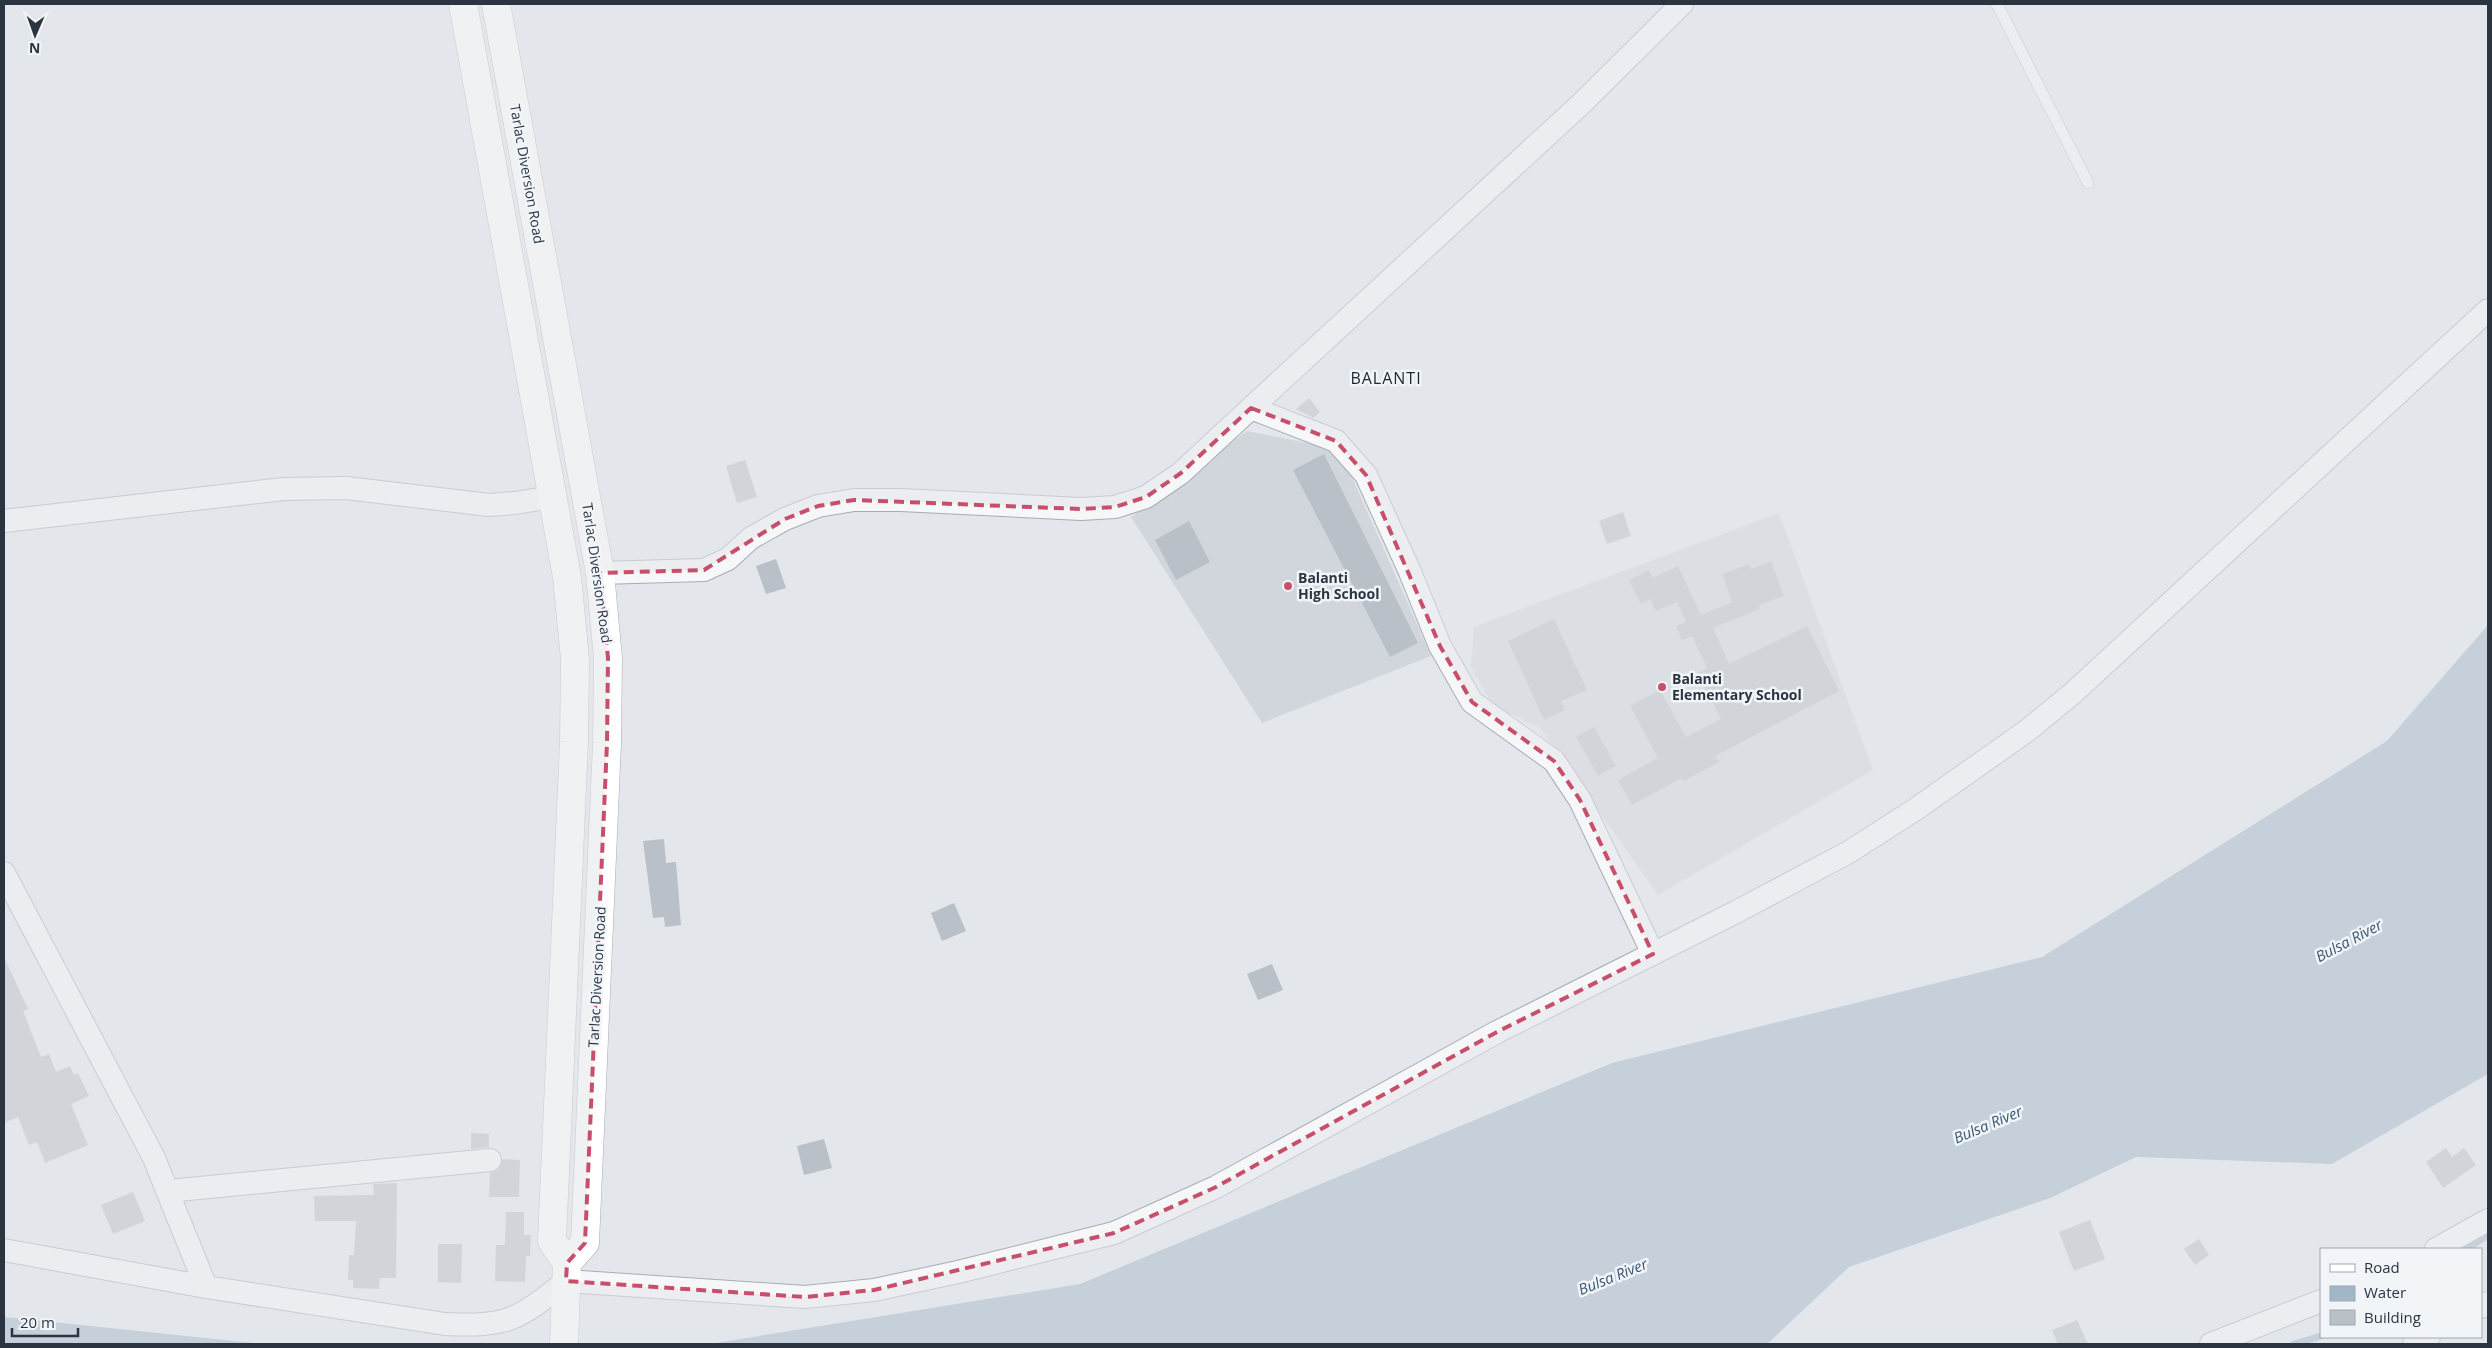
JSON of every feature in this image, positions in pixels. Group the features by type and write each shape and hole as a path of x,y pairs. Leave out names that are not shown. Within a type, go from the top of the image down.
{"main road":[{"path":"463,4 567,577 575,659 574,742 552,1241 566,1281 564,1344"},
{"name":"Tarlac Diversion Road","path":"496,4 600,573 608,658 607,743 585,1242 566,1281"},
{"path":"552,497 585,491"},
{"path":"567,577 600,573"}],"street":[{"path":"600,573 627,570 704,570 728,559 751,538 785,519 818,506 854,500 901,500 1080,510 1115,507 1146,497 1181,473 1581,104 1682,4"},
{"path":"4,1250 206,1287 445,1324 471,1325 493,1324 515,1318 530,1309 566,1281 806,1297 874,1290 1114,1233 1216,1187 1497,1032 1653,954 1849,852 1916,809 2028,730 2073,693 2488,310"},
{"path":"1251,408 1336,441 1366,475 1410,572 1440,646 1472,702 1554,761 1580,800 1653,954"},
{"path":"4,521 283,488 346,488 489,504 515,503 552,497"},
{"path":"4,873 154,1158 206,1287"},
{"path":"168,1191 490,1160"},
{"path":"2438,1248 2488,1220"},
{"path":"2211,1344 2320,1301"},
{"path":"2414,1344 2427,1338"}],"lane":[{"path":"1997,4 2088,183"}],"highlighted area":[{"path":"1251,408 1336,441 1366,475 1440,646 1472,702 1554,761 1580,800 1653,954 1497,1032 1216,1187 1114,1233 874,1290 805,1297 566,1281 567,1263 585,1243 607,743 608,658 600,573 704,570 785,519 818,506 854,500 1081,509 1115,507 1146,497 1181,473"}],"shaded area":[{"name":"Balanti High School","path":"1247,431 1327,447 1351,475 1431,656 1262,723 1131,517"},
{"name":"Balanti Elementary School","path":"1779,513 1873,770 1658,895 1541,729 1493,705 1471,668 1474,627"}],"water":[{"name":"Bulsa River","path":"2488,625 2488,1074 2332,1164 2136,1157 2050,1198 1849,1267 1767,1344 710,1344 1080,1284 1612,1063 2042,957 2387,741"},
{"path":"4,1317 264,1344 4,1344"}],"building":[{"path":"1309,398 1320,412 1313,418 1296,409"},
{"path":"1324,454 1418,643 1390,657 1293,470"},
{"path":"745,460 757,497 737,503 726,466"},
{"path":"1623,512 1631,536 1607,544 1599,521"},
{"path":"1189,521 1210,562 1176,580 1155,540"},
{"path":"776,559 786,588 766,594 756,566"},
{"path":"1771,561 1784,596 1759,605 1760,609 1713,628 1729,664 1807,626 1839,691 1715,756 1719,762 1684,781 1682,778 1632,805 1618,780 1658,758 1630,706 1660,690 1686,737 1721,719 1697,673 1707,668 1692,636 1682,640 1676,626 1686,622 1677,602 1656,611 1651,599 1641,604 1629,580 1649,570 1652,578 1678,566 1701,615 1732,602 1722,574 1749,564 1751,569"},
{"path":"1554,619 1587,690 1561,701 1565,710 1544,720 1508,641"},
{"path":"1594,727 1616,766 1598,776 1576,737"},
{"path":"664,839 666,863 676,862 681,925 665,927 664,917 653,918 643,841"},
{"path":"954,903 966,931 942,941 931,913"},
{"path":"4,957 28,1009 23,1011 41,1057 49,1054 56,1072 70,1066 74,1075 78,1073 89,1096 71,1104 88,1145 45,1163 37,1142 29,1145 18,1117 4,1123"},
{"path":"1272,964 1283,990 1258,1000 1247,974"},
{"path":"471,1133 489,1134 489,1147 471,1149"},
{"path":"824,1139 832,1168 804,1175 797,1146"},
{"path":"2446,1148 2452,1157 2464,1148 2476,1165 2443,1188 2426,1162"},
{"path":"503,1159 520,1160 519,1197 489,1197 490,1173 498,1170"},
{"path":"397,1183 396,1278 380,1278 379,1289 353,1288 353,1280 348,1280 349,1255 354,1255 356,1221 315,1221 314,1196 374,1195 373,1184"},
{"path":"133,1192 145,1221 113,1234 101,1205"},
{"path":"506,1212 524,1212 524,1235 531,1235 530,1256 526,1256 525,1282 495,1281 496,1245 505,1245"},
{"path":"2090,1220 2105,1259 2074,1271 2059,1232"},
{"path":"2199,1239 2209,1255 2195,1265 2184,1249"},
{"path":"438,1244 462,1244 461,1283 438,1282"},
{"path":"2077,1320 2088,1344 2058,1344 2052,1330"}],"waterway":[{"path":"2468,1248 2488,1235"},
{"path":"2294,1344 2320,1336"}],"place":[{"name":"Balanti High School","path":"1288,586"},
{"name":"Balanti Elementary School","path":"1662,687"}],"district":[{"name":"BALANTI","path":"1386,378"}]}
